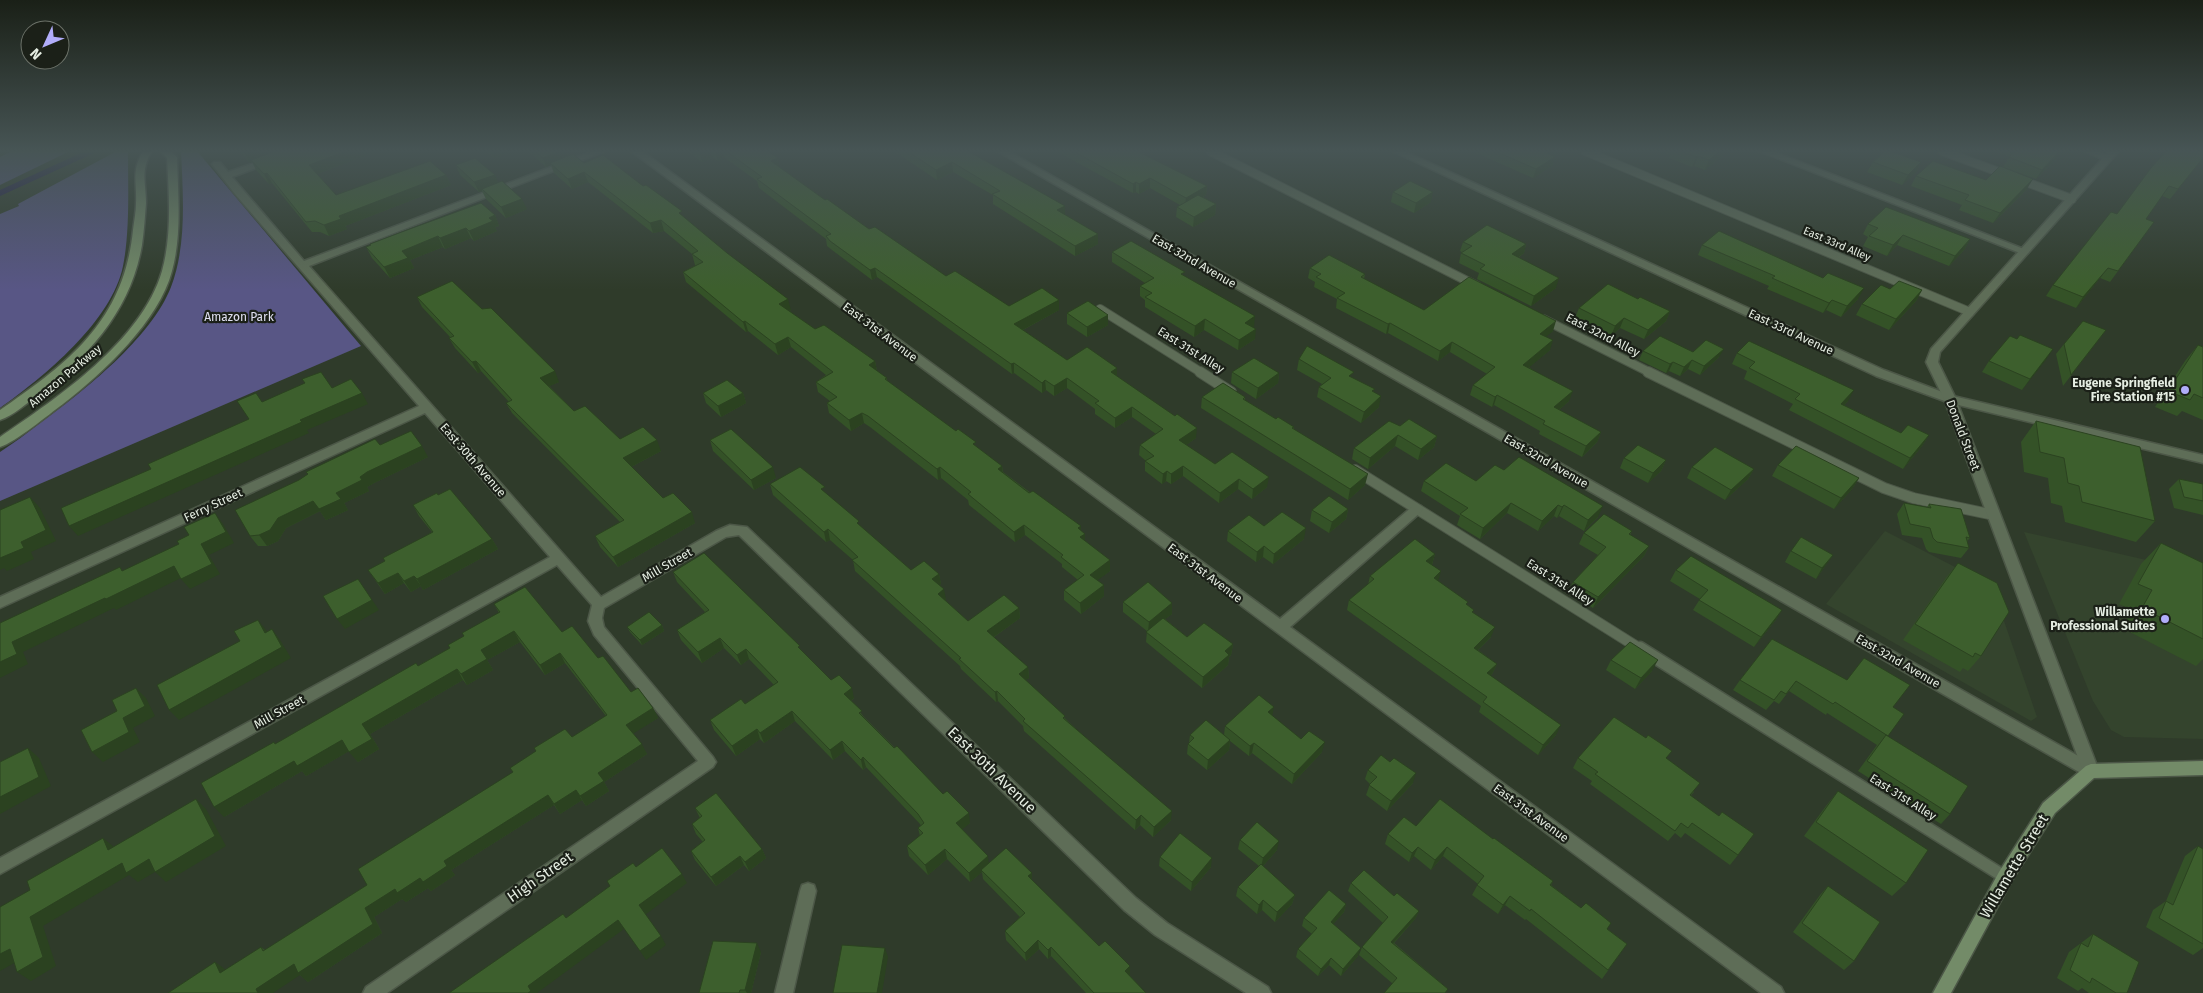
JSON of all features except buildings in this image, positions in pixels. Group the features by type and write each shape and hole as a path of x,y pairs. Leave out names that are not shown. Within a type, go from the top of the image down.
{"main road":[{"name":"Amazon Parkway","path":"0,416 85,350 117,308 130,279 137,245 141,197"},
{"name":"Amazon Parkway","path":"0,443 51,408 101,367 137,328 162,287 169,263 173,197"},
{"path":"2091,771 2203,768"},
{"name":"Willamette Street","path":"1942,993 2005,877 2049,808 2091,771"}],"street":[{"name":"East 30th Avenue","path":"244,197 599,604"},
{"path":"302,265 479,197"},
{"name":"East 31st Avenue","path":"698,197 1775,993"},
{"name":"East 32nd Avenue","path":"1083,197 2091,771"},
{"name":"East 33rd Avenue","path":"1498,197 1871,368 1950,399 2203,459"},
{"path":"1884,197 2024,251"},
{"name":"Donald Street","path":"2072,198 1935,351 1932,362 1950,399 2091,771"},
{"name":"Ferry Street","path":"0,603 427,407"},
{"path":"1279,628 1417,509"},
{"name":"East 30th Avenue","path":"737,529 747,532 1137,910 1161,929 1262,993"},
{"name":"Mill Street","path":"599,604 721,534 737,529"},
{"name":"Mill Street","path":"0,866 559,558"},
{"name":"High Street","path":"372,993 708,762 599,631 594,621 599,604"},
{"path":"784,993 808,891"}],"lane":[{"path":"1302,197 1483,289"},
{"name":"East 33rd Alley","path":"1696,197 1970,312"},
{"name":"East 31st Alley","path":"1100,309 1242,398"},
{"name":"East 32nd Alley","path":"1536,315 1729,413 1884,488 1913,498 1994,515"},
{"name":"East 31st Alley","path":"1342,462 2005,877"}],"shaded area":[{"path":"1885,531 1992,586 2037,717 2031,721 1826,604"},
{"path":"2024,532 2203,573 2203,739 2124,737 2111,730 2093,701"}],"green space":[{"path":"30,197 128,197 128,224 123,266 116,287 105,307 74,346 36,380 0,408 0,214 19,206 18,204"},
{"name":"Amazon Park","path":"183,197 236,197 361,346 0,501 0,452 96,379 132,344 161,306 171,287 176,271 180,254"}],"place":[{"name":"Eugene Springfield Fire Station #15","path":"2185,390"},
{"name":"Willamette Professional Suites","path":"2165,619"}]}
